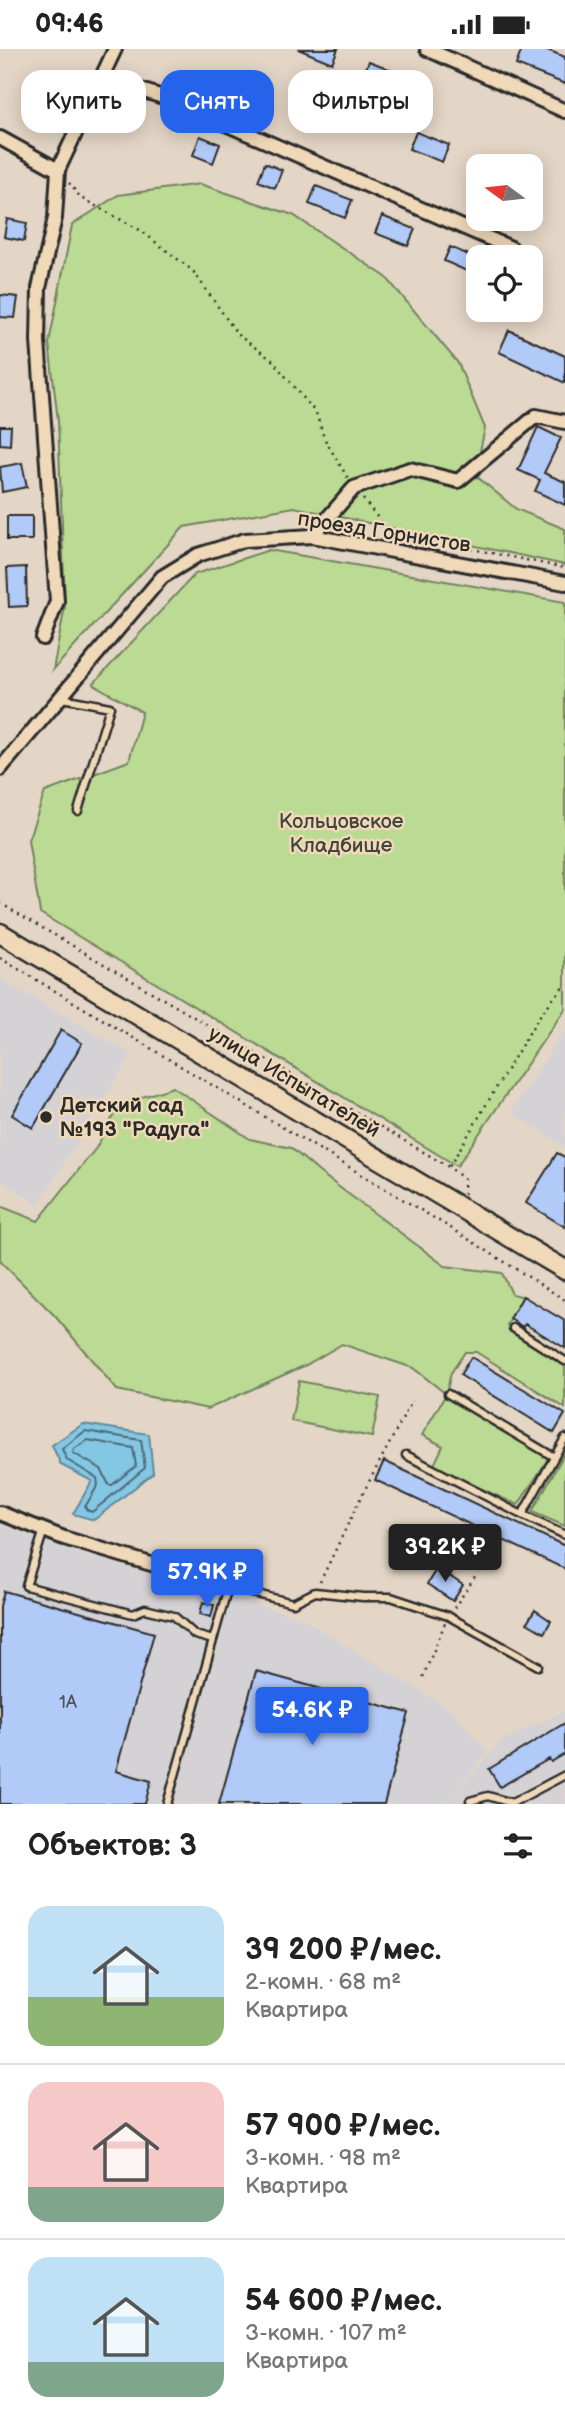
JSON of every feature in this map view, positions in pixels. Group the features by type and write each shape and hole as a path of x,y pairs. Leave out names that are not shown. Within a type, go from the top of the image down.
{"main road":[{"name":"улица Испытателей","path":"0,933 565,1270"}],"street":[{"path":"106,70 115,49"},
{"path":"427,49 565,111"},
{"path":"146,92 504,245"},
{"path":"43,638 57,601 38,341 38,288 55,218 58,170 76,133"},
{"path":"0,138 58,170"},
{"path":"312,536 354,488 410,469 458,481 536,416 565,422"},
{"name":"проезд Горнистов","path":"0,769 162,577 198,555 245,540 312,536 565,583"},
{"path":"0,1513 44,1530 228,1587"}],"lane":[{"path":"60,698 110,707 78,811"},
{"path":"513,1328 565,1361"},
{"path":"448,1394 554,1457"},
{"path":"522,1515 565,1438"},
{"path":"406,1455 565,1535"},
{"path":"44,1530 26,1586 133,1614 145,1609 174,1616 195,1635 213,1640"},
{"path":"167,1804 228,1587 293,1603 315,1592 363,1598 391,1597 448,1616 538,1666"},
{"path":"470,1801 488,1796 512,1803 565,1775"}],"path":[{"path":"58,170 81,198 140,230 193,271 238,335 272,360 316,413 324,438 354,488 389,532 565,568"},
{"path":"0,903 449,1167 464,1179 464,1197 449,1227"},
{"path":"0,958 449,1227 565,1300"},
{"path":"449,1167 538,1018 565,984"},
{"path":"315,1592 412,1401"}],"shaded area":[{"name":"Детский сад №193 \"Радуга\"","path":"0,979 132,1054 38,1205 0,1180"},
{"path":"565,1029 565,1147 511,1112"},
{"path":"0,1524 57,1546 302,1618 450,1709 488,1753 444,1804 0,1804"},
{"path":"565,1711 565,1804 445,1804 504,1739"}],"green space":[{"path":"200,184 293,215 386,277 458,363 485,428 475,475 516,509 565,529 565,565 294,507 184,527 53,670 65,606 58,421 49,343 72,225 118,195"},
{"name":"Кольцовское Кладбище","path":"269,550 565,602 565,1009 457,1166 40,913 28,840 45,792 129,761 142,712 93,684 195,574"},
{"path":"173,1087 250,1139 291,1148 445,1266 502,1273 512,1294 525,1297 507,1325 565,1364 565,1408 476,1352 465,1352 451,1373 446,1394 413,1368 342,1344 306,1365 208,1409 117,1390 55,1316 0,1261 0,1206 38,1221 96,1148 120,1104"},
{"path":"299,1381 380,1397 372,1437 291,1421"},
{"path":"446,1394 550,1456 518,1505 433,1467 443,1446 422,1435"},
{"path":"565,1452 565,1526 532,1512"}],"water":[{"path":"83,1424 149,1434 153,1473 94,1520 73,1514 92,1481 61,1465 52,1445"}],"building":[{"path":"298,49 338,49 332,63"},
{"path":"522,49 545,49 565,57 565,84 516,65"},
{"path":"369,61 392,70 365,70"},
{"path":"416,133 449,145 442,162 409,149"},
{"path":"200,136 220,144 213,163 193,155"},
{"path":"265,163 282,170 275,188 258,181"},
{"path":"316,186 352,200 345,218 309,204"},
{"path":"382,216 415,229 408,246 375,233"},
{"path":"7,219 27,223 24,241 4,237"},
{"path":"450,247 466,254 466,271 444,261"},
{"path":"0,295 18,297 15,318 0,317"},
{"path":"509,330 565,356 565,383 499,352"},
{"path":"0,426 11,426 10,445 0,444"},
{"path":"538,427 561,438 544,473 565,482 565,505 535,491 540,480 518,470"},
{"path":"22,463 27,487 2,492 0,467"},
{"path":"7,516 32,516 32,540 7,540"},
{"path":"26,567 27,606 9,607 7,568"},
{"path":"61,1030 82,1043 33,1128 12,1115"},
{"path":"557,1153 565,1157 565,1227 526,1203"},
{"path":"523,1296 565,1321 565,1348 525,1324 523,1327 510,1319"},
{"path":"471,1357 565,1414 554,1433 460,1375"},
{"path":"384,1461 565,1546 565,1569 375,1480"},
{"path":"437,1568 463,1585 453,1601 427,1584"},
{"path":"4,1591 154,1633 116,1771 151,1781 145,1804 0,1804 0,1606"},
{"path":"203,1602 214,1605 211,1617 200,1614"},
{"path":"535,1610 551,1621 544,1633 527,1623"},
{"path":"256,1671 409,1713 384,1804 219,1804"},
{"path":"565,1723 565,1754 551,1762 549,1759 500,1787 489,1769"}],"place":[{"name":"Детский сад №193 \"Радуга\"","path":"46,1117"}]}
